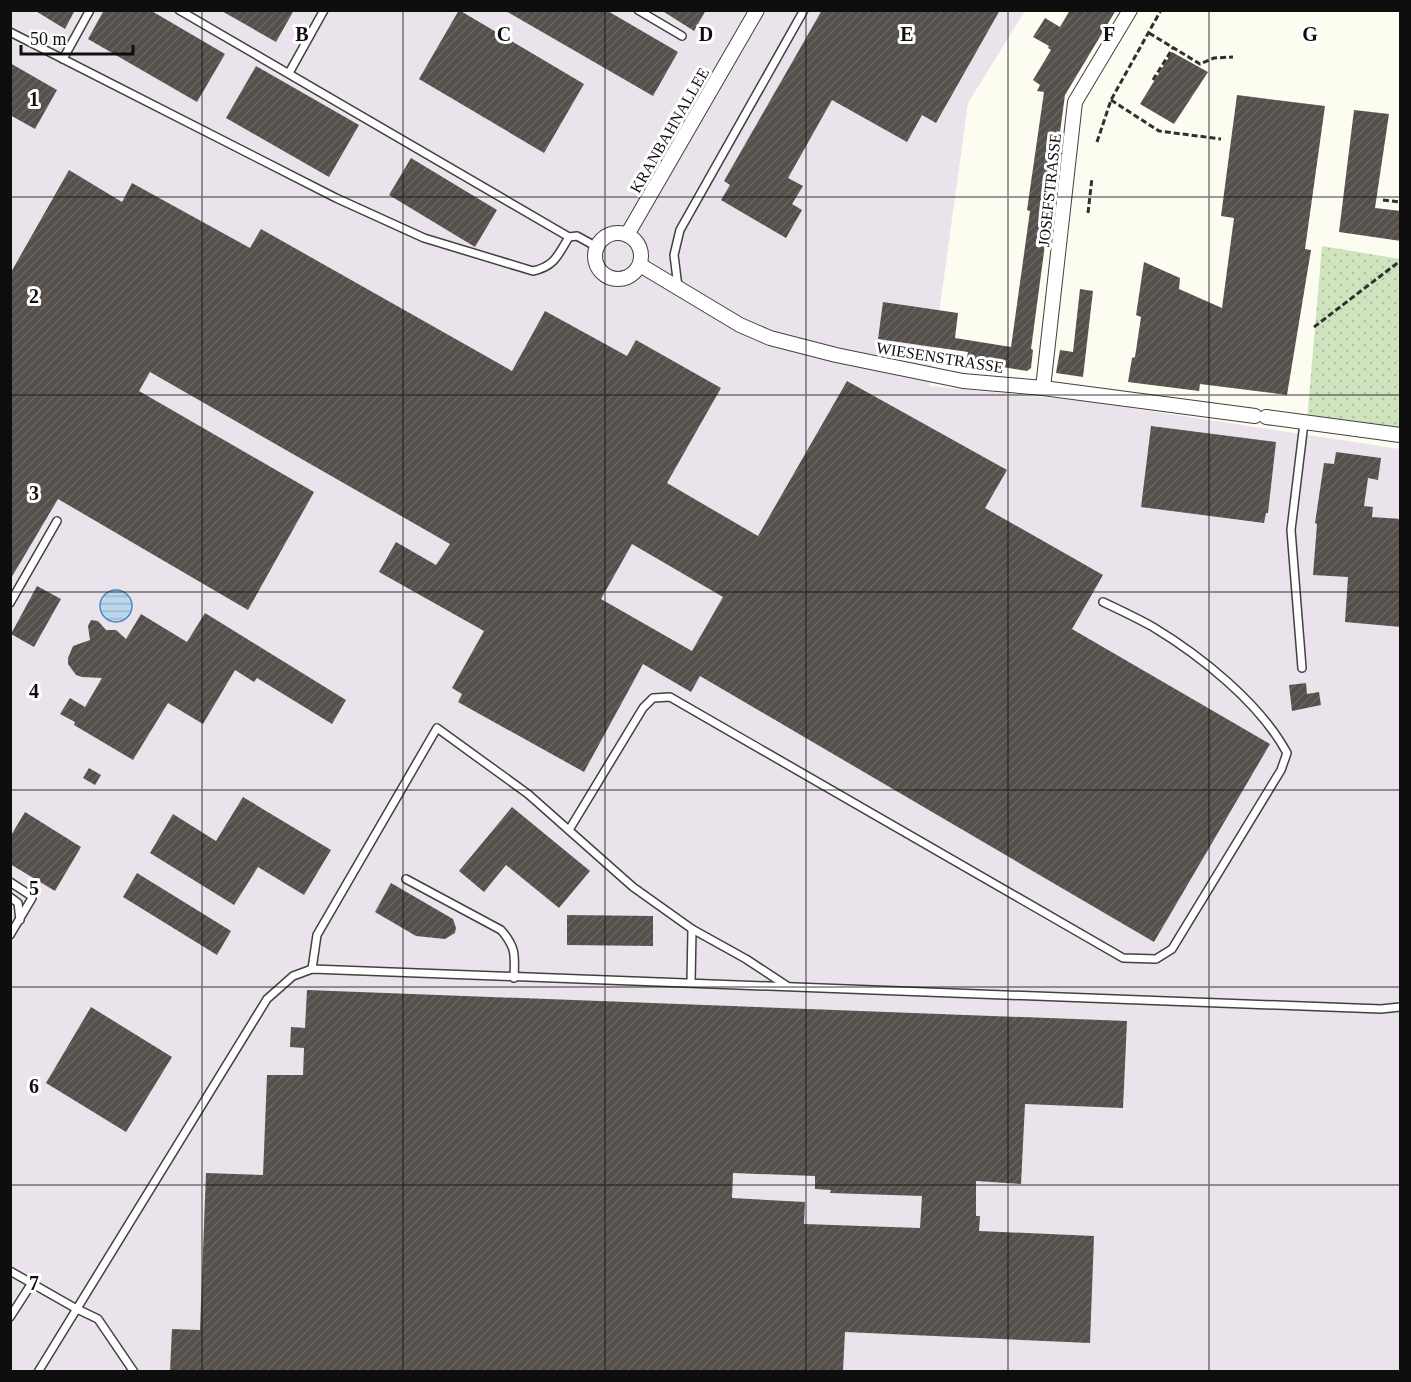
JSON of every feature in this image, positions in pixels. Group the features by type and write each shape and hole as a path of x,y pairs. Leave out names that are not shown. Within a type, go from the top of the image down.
{"street":[{"name":"KRANBAHNALLEE","path":"627,235 757,10"},
{"name":"JOSEFSTRASSE","path":"1043,388 1075,102 1130,10"},
{"path":"618,233 627,235 636,241 641,250 640,265 633,275 625,279 610,278 598,267 595,260 597,247 609,235 618,233"},
{"name":"WIESENSTRASSE","path":"640,265 740,325 770,338 836,355 963,381 1043,388 1401,435"}],"lane":[{"path":"63,59 90,10"},
{"path":"179,10 569,237 577,236 597,247"},
{"path":"289,73 324,10"},
{"path":"638,10 682,36"},
{"path":"678,287 674,255 680,230 804,10"},
{"path":"10,32 336,198 424,238 532,270 545,268 555,262 569,237"},
{"path":"1302,668 1291,530 1304,423"},
{"path":"10,603 57,521"},
{"path":"569,830 643,708 653,698 670,697 1123,958 1156,959 1173,949 1281,770 1287,753 1279,739 1250,704 1218,675 1185,648 1152,626 1103,602"},
{"path":"312,969 317,935 437,728 528,794 633,887 692,929 746,959 787,986"},
{"path":"406,879 501,930 511,941 515,954 514,978"},
{"path":"10,882 32,898 10,935"},
{"path":"10,897 18,903 20,920"},
{"path":"691,983 692,929"},
{"path":"38,1371 267,999 293,976 312,969 1381,1009 1401,1007"},
{"path":"10,1270 98,1319 134,1371"},
{"path":"10,1317 32,1283"}],"path":[{"path":"1097,142 1111,100 1161,10"},
{"path":"1149,33 1200,64 1214,58 1233,57"},
{"path":"1153,80 1173,48"},
{"path":"1111,100 1159,131 1221,139"},
{"path":"1088,213 1092,178"},
{"path":"1383,200 1401,202"},
{"path":"1314,327 1401,261"}],"shaded area":[{"path":"10,11 1025,11 968,103 929,386 1084,401 1400,449 1400,1371 11,1371"}],"green space":[{"path":"1322,246 1400,259 1400,431 1307,420"}],"water":[{"path":"116,590 127,595 132,606 127,617 116,622 105,617 100,606 105,595"}],"building":[{"path":"34,10 75,10 65,29"},
{"path":"104,10 150,10 225,54 197,102 88,39"},
{"path":"220,10 294,10 276,42"},
{"path":"459,10 584,84 544,153 419,79"},
{"path":"504,10 606,10 678,52 653,96"},
{"path":"661,10 706,10 694,31"},
{"path":"822,10 1000,10 936,123 922,115 907,142 832,100 788,178 803,186 792,204 802,210 786,238 721,200 730,185 724,181"},
{"path":"1070,10 1116,10 1065,95 1031,349 1033,350 1031,368 1027,371 966,361 968,352 878,339 883,302 958,313 955,338 1011,347 1044,92 1037,91 1040,85 1033,80 1051,50 1049,46 1033,37 1045,18 1060,27"},
{"path":"1172,52 1208,72 1174,124 1140,104"},
{"path":"10,63 57,90 35,129 10,115"},
{"path":"256,66 359,125 329,177 226,118"},
{"path":"1237,95 1325,106 1305,249 1311,250 1287,395 1200,384 1199,391 1128,382 1132,358 1135,357 1141,317 1136,315 1144,262 1180,278 1179,289 1222,308 1234,218 1221,216"},
{"path":"1354,110 1389,114 1375,208 1401,211 1401,241 1339,232"},
{"path":"411,158 497,210 475,247 389,195"},
{"path":"69,170 122,202 132,183 250,248 261,229 512,371 545,311 627,356 636,340 721,388 667,483 758,536 847,381 1007,470 985,508 1103,575 1072,629 1270,744 1154,942 700,676 691,692 643,664 584,772 458,702 462,694 452,688 484,631 379,572 396,542 436,565 450,544 150,372 139,391 314,492 248,610 58,499 10,580 10,274","holes":["632,544 723,597 692,651 601,599"]},
{"path":"1080,289 1093,291 1083,377 1056,373 1060,350 1073,352"},
{"path":"1151,426 1276,442 1268,513 1266,513 1264,523 1141,507"},
{"path":"1336,452 1381,458 1378,480 1368,478 1364,506 1373,507 1372,517 1401,519 1401,627 1345,622 1348,577 1313,575 1317,524 1315,523 1324,463 1334,464"},
{"path":"37,586 61,599 34,647 11,634"},
{"path":"205,613 346,700 332,724 257,678 254,682 235,670 203,724 168,703 133,760 74,725 75,722 60,714 70,698 85,707 102,678 76,675 68,664 73,646 90,640 88,626 91,620 98,621 106,630 116,630 126,639 141,614 187,642"},
{"path":"1306,683 1307,694 1319,692 1321,705 1292,711 1289,685"},
{"path":"89,768 101,775 95,785 83,778"},
{"path":"243,797 331,850 304,895 258,867 234,905 150,853 173,814 216,841"},
{"path":"512,807 590,871 559,908 506,865 484,892 459,871"},
{"path":"25,812 81,847 55,891 10,864 10,837"},
{"path":"137,873 231,931 217,955 123,897"},
{"path":"391,883 453,919 455,933 445,939 416,936 375,912"},
{"path":"567,915 653,916 653,946 567,945"},
{"path":"307,990 1127,1021 1123,1108 1025,1104 1021,1184 976,1181 976,1216 980,1216 979,1231 1094,1236 1090,1343 845,1332 843,1371 170,1371 172,1329 200,1330 206,1173 263,1175 267,1075 303,1075 304,1048 290,1047 291,1027 305,1028","holes":["733,1173 815,1176 815,1189 831,1190 830,1193 922,1196 920,1228 804,1224 805,1202 732,1198"]},
{"path":"91,1007 172,1057 126,1132 46,1083"}]}
